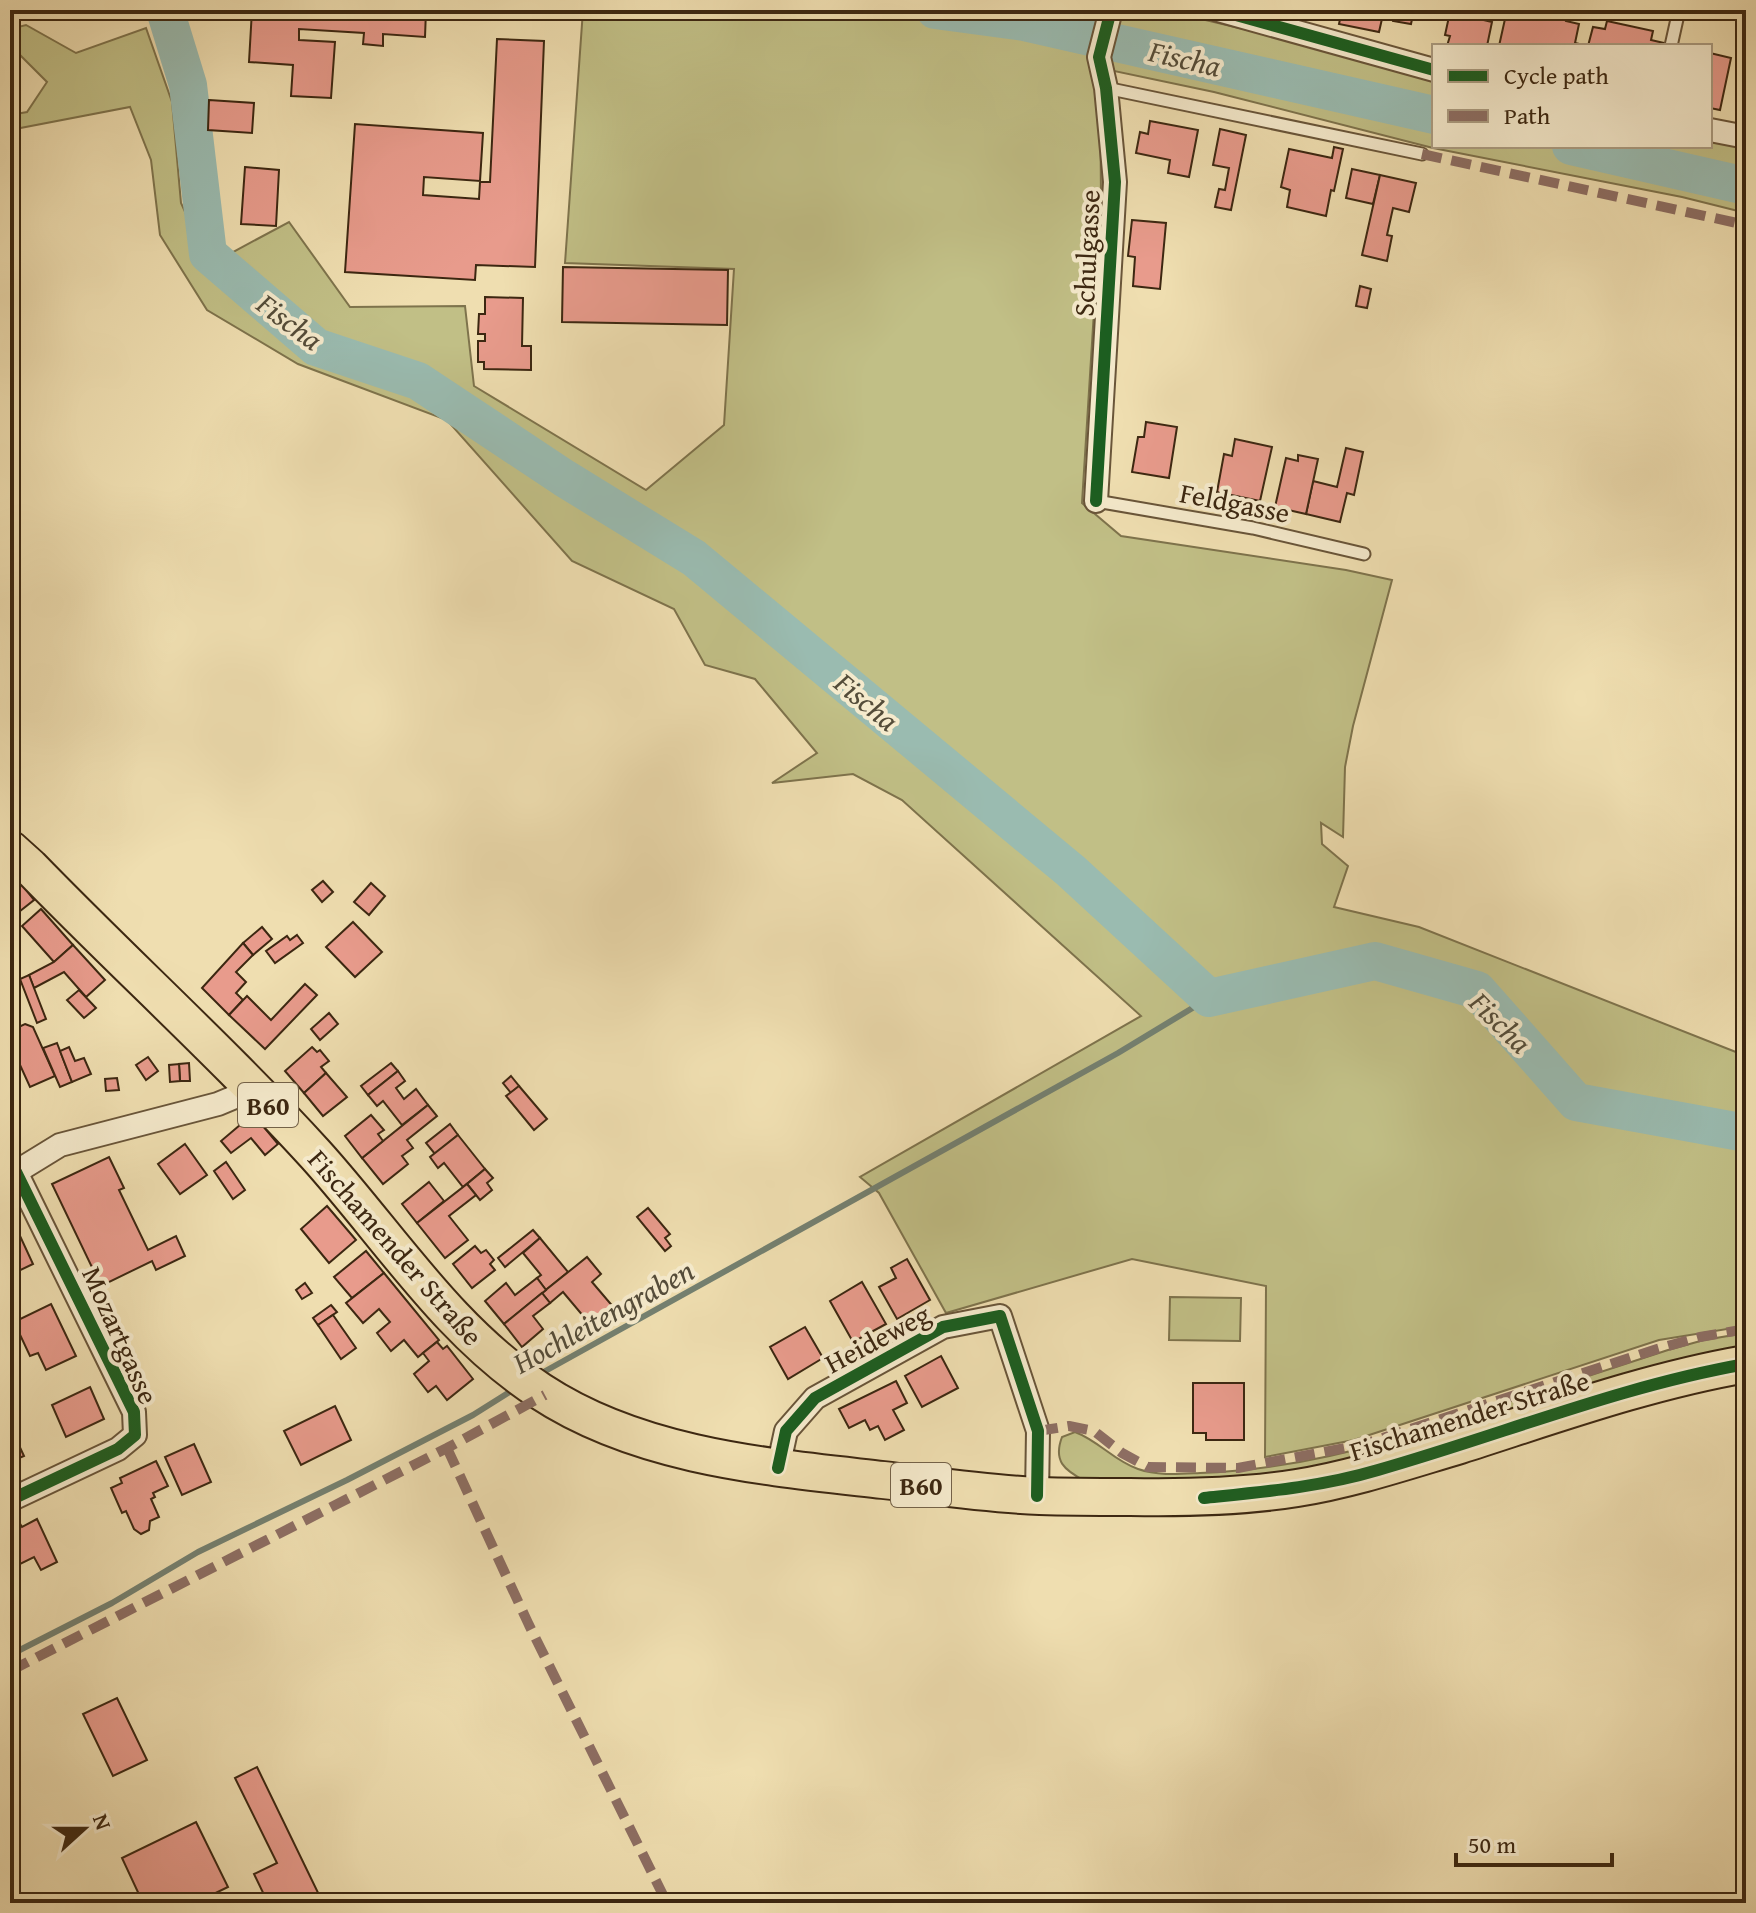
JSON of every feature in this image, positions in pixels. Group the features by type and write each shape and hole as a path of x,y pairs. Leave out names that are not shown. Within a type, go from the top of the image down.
{"main road":[{"name":"Fischamender Straße","path":"10,849 254,1089 483,1348 524,1380 578,1413 641,1439 778,1468 1037,1496 1204,1498 1296,1488 1376,1471 1633,1390 1746,1364"}],"street":[{"name":"Schulgasse","path":"1096,501 1115,182 1106,88 1099,57 1111,10"},
{"path":"1218,10 1432,69"},
{"path":"1712,130 1746,137"},
{"path":"13,1176 60,1145 218,1104 254,1089"},
{"name":"Mozartgasse","path":"10,1500 118,1449 135,1435 134,1412 13,1176"},
{"name":"Heideweg","path":"778,1468 786,1431 815,1398 943,1327 1000,1316 1038,1431 1037,1496"}],"lane":[{"path":"1671,44 1679,10"},
{"path":"1106,88 1422,154"},
{"name":"Feldgasse","path":"1096,501 1253,528 1364,554"}],"shaded area":[{"path":"583,10 1163,10 1432,74 1432,148 1214,92 1105,69 1100,76 1101,199 1082,503 1121,536 1346,570 1392,580 1345,767 1343,837 1321,823 1322,844 1348,866 1334,907 1419,927 1746,1056 1746,1326 1659,1340 1354,1440 1265,1457 1266,1286 1132,1259 946,1313 879,1193 860,1177 1141,1016 902,800 853,774 772,783 817,753 755,679 705,665 674,609 572,561 447,420 298,364 207,310 160,235 151,160 130,107 10,130 10,115 27,112 47,82 10,45 10,29 26,25 76,53 146,28 172,102 181,203 212,271 233,252 289,222 350,307 465,306 474,386 646,490 724,425 734,269 565,263"},
{"path":"1712,140 1746,149 1746,213 1682,197 1433,148 1712,148"},
{"path":"1170,1297 1241,1298 1240,1341 1169,1340"},
{"path":"1746,1333 1746,1352 1423,1445 1223,1485 1085,1481 1066,1469 1060,1459 1062,1437 1075,1432 1129,1465 1153,1473 1224,1472 1295,1463 1389,1441 1668,1350"}],"building":[{"path":"252,10 426,10 425,37 383,34 383,46 363,44 364,33 299,29 299,40 335,42 331,98 291,96 293,65 249,62"},
{"path":"1342,10 1384,10 1379,32 1339,24"},
{"path":"1394,10 1414,10 1411,24 1393,21"},
{"path":"1507,10 1559,10 1568,12 1566,21 1579,24 1575,43 1579,44 1499,44"},
{"path":"1450,12 1492,22 1487,44 1448,44 1450,36 1445,35"},
{"path":"1607,21 1653,31 1651,40 1664,43 1589,44 1593,27 1605,29"},
{"path":"497,39 544,41 535,267 476,265 475,280 345,272 355,124 483,133 480,181 424,177 423,195 479,199 480,182 490,182"},
{"path":"1712,53 1731,58 1720,110 1712,108"},
{"path":"1741,53 1746,54 1746,69 1738,68"},
{"path":"209,100 254,103 252,133 208,130"},
{"path":"1150,121 1198,130 1189,177 1168,173 1170,160 1136,153 1140,132 1148,134"},
{"path":"1220,129 1246,135 1231,210 1215,207 1219,189 1225,190 1229,168 1213,165"},
{"path":"1334,147 1343,149 1326,216 1287,207 1290,190 1281,187 1289,149 1332,158"},
{"path":"245,167 279,170 276,226 241,224"},
{"path":"1352,169 1380,175 1373,204 1346,198"},
{"path":"1380,175 1416,183 1409,212 1393,208 1387,235 1392,236 1387,261 1362,255"},
{"path":"1132,220 1166,223 1160,289 1133,286 1135,257 1128,256"},
{"path":"563,267 728,270 727,325 562,322"},
{"path":"1360,286 1371,289 1367,308 1356,306"},
{"path":"485,297 523,298 522,346 531,346 531,370 484,369 484,362 478,362 478,341 485,341 485,334 478,334 479,314 485,314"},
{"path":"1146,422 1177,427 1169,478 1132,472 1138,437 1144,437"},
{"path":"1235,439 1272,447 1260,501 1217,492 1224,454 1232,456"},
{"path":"1346,448 1363,452 1354,495 1347,493 1340,522 1306,514 1313,481 1337,487"},
{"path":"1298,455 1318,459 1306,514 1275,507 1286,458 1298,461"},
{"path":"18,880 34,900 10,919 10,887"},
{"path":"323,881 333,892 322,902 312,890"},
{"path":"371,883 385,896 369,915 354,902"},
{"path":"41,909 73,945 54,962 22,926"},
{"path":"353,922 382,952 355,977 326,947"},
{"path":"262,927 272,939 253,955 243,943"},
{"path":"297,935 303,943 275,963 266,951 287,936 290,940"},
{"path":"243,943 253,955 236,972 246,982 236,993 243,1000 229,1015 202,988"},
{"path":"73,945 105,980 86,997 64,972 34,988 29,975 54,962"},
{"path":"29,975 46,1019 37,1023 20,979"},
{"path":"305,984 317,995 265,1049 229,1015 247,996 271,1020"},
{"path":"79,990 96,1008 84,1018 67,1000"},
{"path":"329,1013 338,1024 320,1040 311,1029"},
{"path":"25,1024 33,1027 55,1076 30,1087 10,1043 10,1031"},
{"path":"57,1043 72,1082 60,1087 43,1048"},
{"path":"69,1047 75,1061 84,1058 91,1074 72,1082 60,1051"},
{"path":"312,1047 317,1052 320,1050 329,1061 321,1067 326,1073 304,1093 285,1071"},
{"path":"148,1057 158,1071 146,1080 136,1065"},
{"path":"189,1063 190,1081 180,1081 179,1064"},
{"path":"391,1063 398,1071 368,1095 361,1086"},
{"path":"179,1064 180,1081 170,1082 169,1065"},
{"path":"398,1071 405,1081 396,1088 404,1099 416,1089 428,1105 402,1125 383,1101 377,1106 368,1095"},
{"path":"326,1073 347,1097 323,1116 304,1093"},
{"path":"511,1076 519,1086 511,1093 503,1083"},
{"path":"117,1078 119,1090 106,1091 105,1079"},
{"path":"519,1086 547,1119 534,1130 506,1096"},
{"path":"428,1105 437,1116 407,1140 413,1148 402,1156 408,1164 383,1184 362,1158"},
{"path":"253,1114 278,1144 265,1155 251,1138 231,1153 221,1141"},
{"path":"371,1115 384,1130 378,1134 383,1141 362,1158 345,1136"},
{"path":"450,1124 458,1135 435,1154 426,1143"},
{"path":"458,1135 485,1169 463,1187 444,1163 438,1168 430,1157"},
{"path":"185,1144 207,1175 180,1194 158,1164"},
{"path":"109,1157 124,1188 119,1190 148,1250 176,1236 185,1256 156,1270 152,1261 101,1286 52,1184"},
{"path":"226,1162 245,1190 233,1199 214,1171"},
{"path":"485,1169 493,1178 487,1183 492,1190 480,1200 467,1184"},
{"path":"429,1182 444,1201 417,1223 402,1204"},
{"path":"467,1184 476,1195 449,1216 468,1240 445,1258 417,1223"},
{"path":"327,1206 356,1240 329,1263 301,1229"},
{"path":"648,1208 670,1234 665,1238 671,1246 665,1251 637,1217"},
{"path":"14,1223 33,1264 10,1275 10,1225"},
{"path":"533,1230 540,1238 505,1267 498,1258"},
{"path":"540,1238 568,1272 546,1290 537,1278 541,1275 523,1253"},
{"path":"475,1246 481,1253 486,1250 494,1260 490,1264 495,1270 472,1288 453,1264"},
{"path":"366,1251 384,1273 352,1298 334,1277"},
{"path":"587,1257 601,1274 592,1282 615,1309 589,1323 563,1292 550,1303 542,1293"},
{"path":"907,1259 930,1300 897,1319 879,1287 896,1278 891,1268"},
{"path":"384,1273 439,1340 418,1357 404,1340 391,1351 377,1333 390,1322 379,1309 363,1323 346,1303"},
{"path":"537,1278 546,1290 504,1324 485,1301 506,1283 515,1295"},
{"path":"862,1282 886,1324 853,1342 830,1301"},
{"path":"305,1283 312,1293 302,1299 296,1290"},
{"path":"542,1293 550,1303 533,1316 543,1329 522,1347 504,1324"},
{"path":"51,1304 76,1356 46,1370 38,1353 30,1356 14,1322"},
{"path":"331,1305 337,1312 318,1325 313,1318"},
{"path":"333,1315 356,1348 341,1359 318,1325"},
{"path":"805,1327 823,1358 788,1379 770,1347"},
{"path":"437,1342 443,1349 447,1346 473,1379 447,1400 436,1386 428,1392 414,1374 429,1361 423,1353"},
{"path":"941,1356 958,1388 922,1407 905,1376"},
{"path":"896,1381 907,1403 893,1410 904,1430 885,1440 878,1426 870,1430 865,1420 849,1428 839,1409"},
{"path":"1193,1383 1244,1383 1244,1440 1206,1440 1206,1433 1193,1433"},
{"path":"90,1387 104,1419 66,1437 52,1405"},
{"path":"335,1406 351,1440 301,1465 284,1431"},
{"path":"10,1426 24,1456 10,1462"},
{"path":"194,1444 211,1482 182,1495 165,1457"},
{"path":"156,1461 168,1486 153,1493 155,1497 151,1499 159,1517 150,1521 149,1530 141,1534 134,1529 126,1511 122,1513 111,1488 122,1483 120,1478"},
{"path":"37,1519 57,1562 41,1570 34,1557 10,1569 10,1526 19,1522 22,1527"},
{"path":"117,1698 147,1760 113,1776 83,1714"},
{"path":"257,1767 323,1903 268,1903 254,1874 277,1863 235,1778"},
{"path":"196,1822 228,1887 195,1903 143,1903 122,1858"}],"waterway":[{"name":"Fischa","path":"165,10 188,85 208,254 316,347 418,381 564,478 694,558 1071,871 1209,998 1375,961 1477,990 1576,1102 1746,1133"},
{"name":"Fischa","path":"935,10 1024,22 1432,115"},
{"name":"Fischa","path":"1580,148 1746,186"},
{"name":"Hochleitengraben","path":"540,1374 1118,1053 1209,998"},
{"name":"Hochleitengraben","path":"10,1655 112,1603 198,1552 473,1415 516,1388"}],"marked path":[{"path":"1422,154 1746,225"},
{"path":"1038,1431 1069,1426 1094,1431 1122,1453 1148,1467 1238,1468 1361,1445 1657,1349 1746,1329"},
{"path":"10,1671 545,1395"},
{"path":"447,1448 529,1625 667,1903"}],"cycle path":[{"path":"1096,501 1115,182 1106,88 1099,57 1111,10"},
{"path":"1218,10 1432,69"},
{"path":"10,1500 118,1449 135,1435 134,1412 16,1172"},
{"path":"778,1468 786,1431 815,1398 943,1327 1000,1316 1038,1431 1037,1496"},
{"path":"1204,1498 1291,1488 1357,1476 1607,1398 1699,1373 1746,1364"}]}
